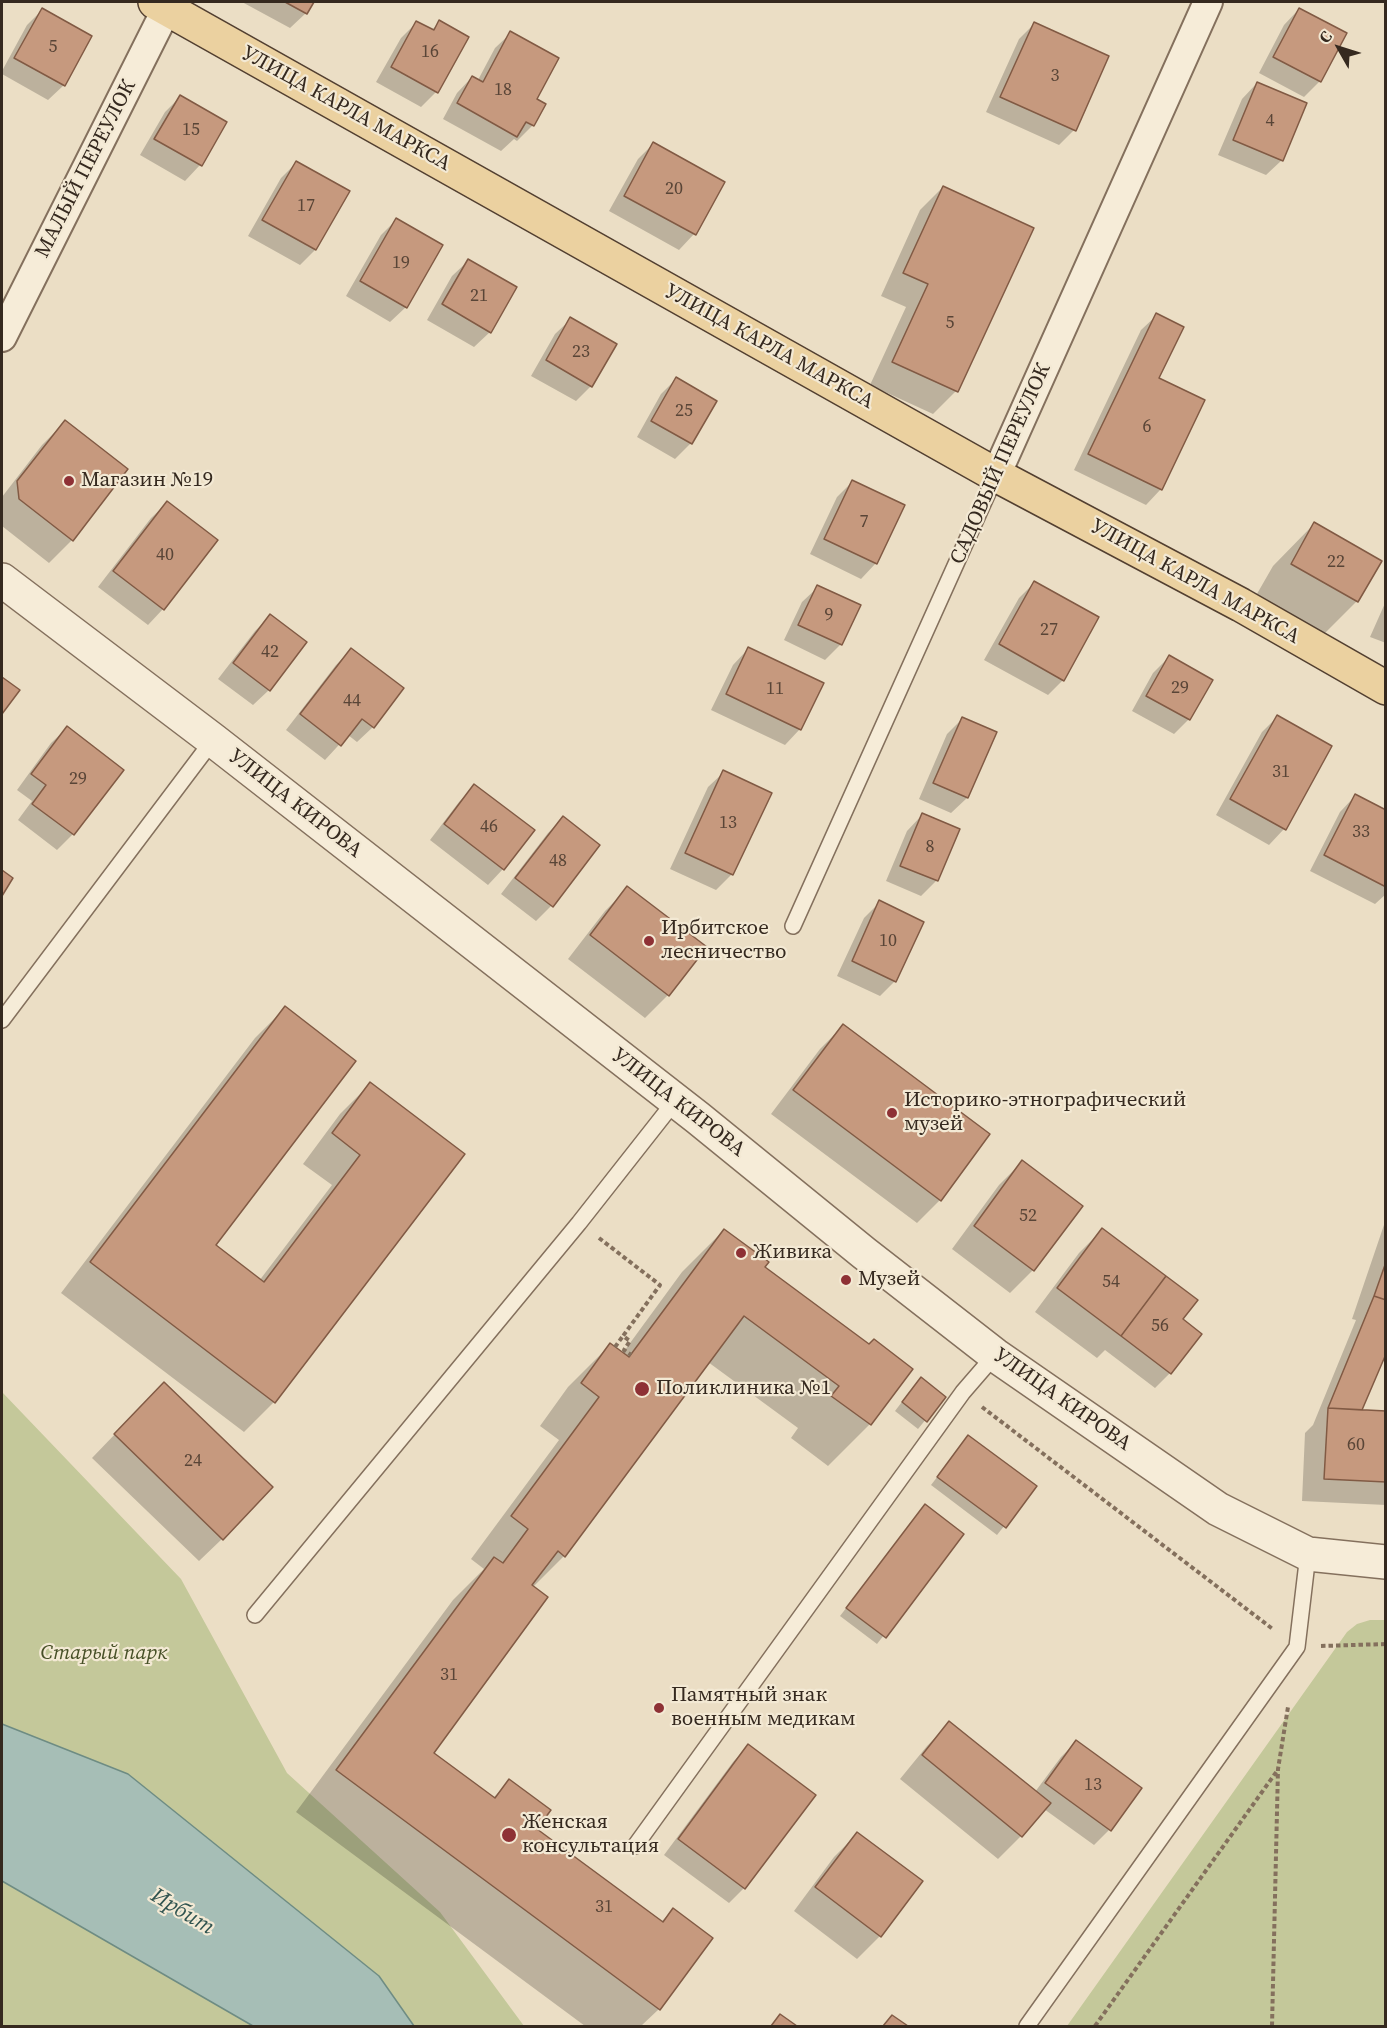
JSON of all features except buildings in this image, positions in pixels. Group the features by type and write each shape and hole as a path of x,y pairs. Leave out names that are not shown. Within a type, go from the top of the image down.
{"main road":[{"name":"УЛИЦА КАРЛА МАРКСА","path":"164,4 996,475 1241,605 1386,688"}],"street":[{"name":"САДОВЫЙ ПЕРЕУЛОК","path":"996,475 1208,2"},
{"name":"МАЛЫЙ ПЕРЕУЛОК","path":"2,337 164,4"},
{"name":"УЛИЦА КИРОВА","path":"2,580 213,740 675,1101 995,1355 1218,1509 1308,1554 1386,1562"}],"lane":[{"name":"САДОВЫЙ ПЕРЕУЛОК","path":"793,926 996,475"},
{"path":"2,1020 213,740"},
{"path":"255,1615 579,1223 675,1101"},
{"path":"635,1846 963,1392 995,1355"},
{"path":"1027,2026 1296,1647 1308,1554"}],"path":[{"path":"579,1223 660,1285 615,1347"},
{"path":"623,1335 630,1341 624,1350 631,1355"},
{"path":"963,1392 1296,1647 1386,1644"},
{"path":"1272,2026 1278,1769 1288,1702"},
{"path":"1095,2026 1278,1769"}],"green space":[{"name":"Старый парк","path":"2,1392 181,1579 287,1773 440,1912 524,2026 414,2026 379,1976 128,1774 2,1724"},
{"path":"1370,1620 1386,1620 1385,2026 1067,2026 1347,1632 1357,1624"},
{"path":"2,1881 253,2026 2,2026"}],"water":[{"name":"Ирбит","path":"2,1724 128,1774 379,1976 414,2026 253,2026 2,1881"}],"place":[{"name":"Магазин №19","path":"69,481"},
{"name":"Ирбитское лесничество","path":"649,941"},
{"name":"Историко-этнографический музей","path":"892,1113"},
{"name":"Живика","path":"741,1253"},
{"name":"Музей","path":"846,1280"},
{"name":"Поликлиника №1","path":"642,1389"},
{"name":"Памятный знак военным медикам","path":"659,1708"},
{"name":"Женская консультация","path":"509,1835"}]}
